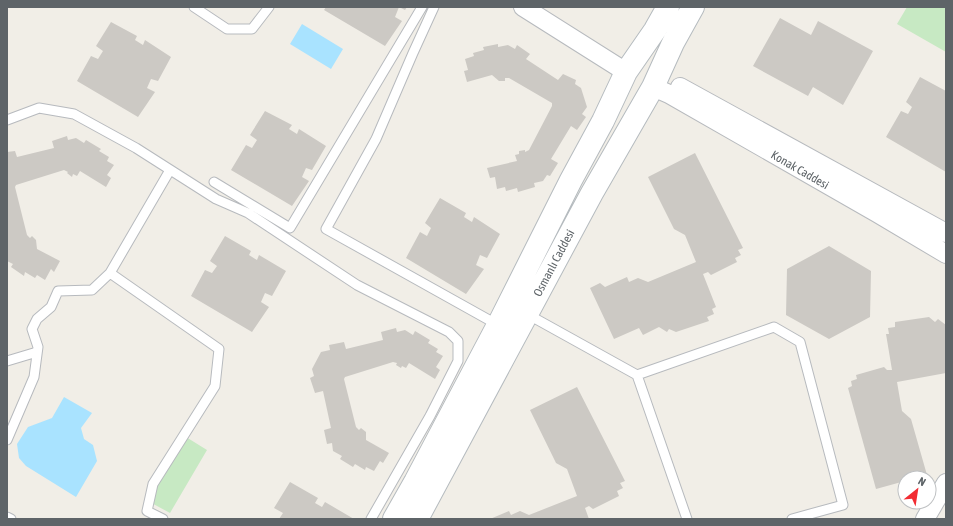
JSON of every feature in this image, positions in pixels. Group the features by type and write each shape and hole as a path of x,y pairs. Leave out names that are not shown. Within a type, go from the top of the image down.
{"main road":[{"name":"Osmanlı Caddesi","path":"394,519 498,325 627,72 655,30 668,7"},
{"name":"Osmanlı Caddesi","path":"417,519 592,192 656,81 673,43 693,7"},
{"path":"639,61 650,64 655,68 656,81 635,94 628,91 627,72 639,61"}],"street":[{"path":"523,7 627,72"},
{"name":"Konak Caddesi","path":"656,81 946,234"},
{"name":"Konak Caddesi","path":"656,81 669,94 946,254"},
{"path":"925,519 946,483"}],"lane":[{"path":"194,7 226,29 252,29 269,7"},
{"path":"214,182 290,228 422,7"},
{"path":"434,7 376,139 326,229 498,325"},
{"path":"7,120 39,108 74,114 136,148 216,199 248,213 357,285 449,332 458,341 458,362 430,416 371,519"},
{"path":"7,440 34,377 38,347 32,329 37,319 50,307 58,291 92,290 110,273 170,170"},
{"path":"110,273 219,349 215,386 153,484 147,511 162,519"},
{"path":"527,314 637,375 686,519"},
{"path":"637,375 774,327 800,342 844,505 792,519"},
{"path":"7,361 37,352"},
{"path":"7,517 11,519"}],"green space":[{"path":"907,7 946,7 946,52 897,24"},
{"path":"186,437 207,450 170,513 146,500"}],"water":[{"path":"302,24 343,49 331,69 290,44"},
{"path":"64,397 92,413 81,428 84,439 93,445 97,461 76,497 26,466 19,458 17,444 28,427 52,418"}],"building":[{"path":"326,7 399,7 395,17 402,21 385,46 324,10"},
{"path":"399,7 407,7 405,10"},
{"path":"780,18 811,35 818,21 873,51 843,105 813,87 808,96 753,66"},
{"path":"111,22 137,36 135,40 143,45 145,40 171,57 158,81 151,79 147,88 155,92 138,117 77,81 91,56 98,59 103,51 96,46"},
{"path":"498,44 498,47 508,45 515,49 517,45 530,54 526,59 558,80 563,74 576,80 575,84 581,88 587,107 582,114 586,117 577,130 571,126 551,159 558,163 550,176 547,175 543,181 534,183 535,187 518,192 517,188 506,191 505,187 497,189 495,177 490,178 487,168 517,161 515,155 519,154 519,151 525,150 525,152 529,150 552,106 552,103 509,78 505,78 505,81 499,81 492,75 467,82 464,71 468,70 465,59 474,56 473,53 484,50 483,47"},
{"path":"920,77 946,91 946,172 886,137 901,111 908,114 912,107 906,102"},
{"path":"265,111 292,125 289,129 297,134 299,129 326,146 312,170 306,168 302,177 309,181 292,206 231,170 246,145 252,148 257,140 250,135"},
{"path":"67,136 68,140 76,138 84,143 86,140 101,149 99,151 109,157 107,161 114,165 107,175 111,178 106,187 80,171 77,176 73,174 72,177 64,170 16,185 15,187 27,235 30,238 32,236 36,240 37,249 60,261 54,272 51,269 45,280 37,275 35,278 25,272 24,276 11,267 13,264 7,261 7,152 15,151 17,157 54,148 52,141"},
{"path":"695,153 743,248 738,250 741,255 735,258 737,262 711,275 708,272 703,274 716,307 712,309 714,314 707,317 709,321 676,332 669,329 667,332 659,327 643,335 639,328 614,339 590,288 600,283 605,287 627,277 629,282 638,278 648,282 696,262 685,235 674,229 648,177"},
{"path":"440,198 466,213 464,217 472,222 474,217 500,234 487,258 480,255 476,265 484,269 466,294 406,258 420,232 427,236 431,228 425,223"},
{"path":"225,236 251,251 249,255 257,260 259,255 286,271 272,296 265,293 261,302 269,307 252,332 191,296 205,270 212,273 217,266 210,261"},
{"path":"829,246 871,271 870,317 829,339 786,315 787,269"},
{"path":"929,317 935,322 938,319 946,325 946,373 897,382 902,411 911,419 926,470 897,470 897,483 876,489 848,388 852,386 851,381 857,379 856,375 884,367 887,370 892,370 886,334 889,334 888,328 895,327 895,322"},
{"path":"396,328 397,332 405,330 413,335 415,331 430,340 428,343 438,349 436,352 443,356 436,367 440,370 435,379 409,363 406,368 402,366 401,368 396,365 397,363 393,362 345,377 344,379 356,427 359,430 361,428 366,432 366,440 389,453 383,463 380,461 374,471 366,467 365,470 355,464 353,467 340,459 342,456 333,451 332,443 327,444 324,430 331,428 323,391 315,393 310,378 314,376 312,369 321,352 330,350 329,345 344,342 346,349 383,340 381,332"},
{"path":"577,387 625,481 620,483 623,488 617,491 619,496 593,509 589,506 585,508 589,519 490,519 509,511 511,515 520,511 529,515 577,496 567,469 556,463 530,410"},
{"path":"290,482 318,498 315,503 322,507 325,502 354,519 279,519 283,513 274,508"}]}
